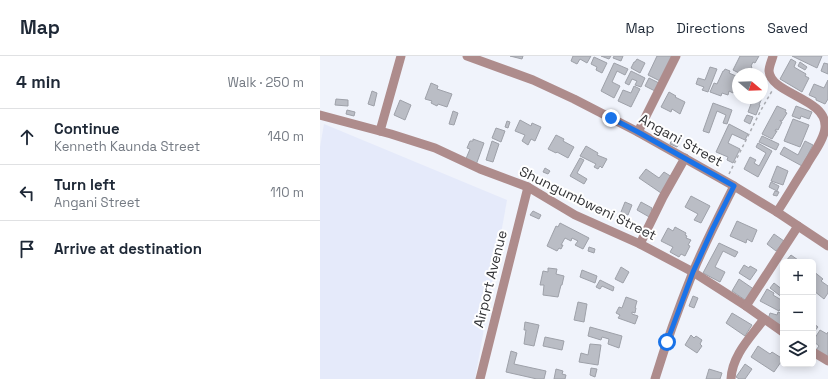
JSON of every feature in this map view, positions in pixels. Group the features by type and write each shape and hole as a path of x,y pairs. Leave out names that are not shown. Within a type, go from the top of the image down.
{"street":[{"path":"380,131 401,56"},
{"name":"Angani Street","path":"467,56 533,80 574,98 730,184 777,212 828,246"},
{"path":"638,132 676,56"},
{"path":"773,56 769,69 771,78 776,84 817,108 825,119 825,129 819,145 777,212"},
{"name":"Shungumbweni Street","path":"320,115 435,148 480,169 528,187 575,214 640,244 693,272 782,331"},
{"path":"819,145 828,148"},
{"path":"640,244 684,158"},
{"path":"655,379 693,272 713,228 730,184"},
{"name":"Airport Avenue","path":"480,379 528,187"},
{"path":"746,306 798,226"},
{"path":"731,379 733,365 740,352 764,319"},
{"path":"816,354 828,361"}],"path":[{"path":"730,184 761,110 776,84"}],"shaded area":[{"path":"324,124 507,200 475,379 320,379 320,147"}],"building":[{"path":"510,56 523,56 522,59"},
{"path":"573,56 591,56 587,63 580,59 577,64 571,61"},
{"path":"601,56 611,56 609,59"},
{"path":"614,56 623,56 621,61 613,58"},
{"path":"657,56 674,56 662,82 648,75"},
{"path":"740,56 759,56 755,63 753,62 752,68 734,68"},
{"path":"792,56 822,56 817,68"},
{"path":"594,57 607,63 602,73 596,70 597,67 591,64"},
{"path":"637,59 645,63 640,73 631,68"},
{"path":"791,59 796,62 794,67 806,74 805,76 809,78 802,92 780,79"},
{"path":"800,62 807,67 805,70 798,66"},
{"path":"614,63 628,69 625,75 617,71 612,82 620,86 614,98 601,91"},
{"path":"824,63 828,64 828,74 821,71"},
{"path":"710,67 717,69 708,92 702,90 704,87 696,84 698,78 705,80"},
{"path":"725,69 730,71 729,73 732,74 732,92 729,91 728,95 722,93 721,96 710,92 714,83 717,84"},
{"path":"631,71 645,78 641,87 635,85 637,81 632,79 629,85 625,83"},
{"path":"649,78 661,84 657,92 645,86"},
{"path":"828,80 828,99 825,104 809,95 814,84 824,88"},
{"path":"431,83 438,86 437,89 452,94 447,107 438,104 437,106 431,103 432,101 425,99"},
{"path":"634,86 640,89 631,107 618,101 623,90 631,93"},
{"path":"372,91 377,93 374,106 368,104"},
{"path":"669,92 685,102 680,114 672,109 671,112 661,107"},
{"path":"336,99 348,100 348,106 335,105"},
{"path":"400,100 411,105 405,120 394,115"},
{"path":"713,103 732,110 727,124 723,123 726,115 717,111 709,133 703,131"},
{"path":"751,104 759,104 756,115 748,112"},
{"path":"777,106 786,110 785,112 787,113 782,121 780,120 782,122 778,130 776,129 775,131 777,131 772,139 762,134"},
{"path":"796,106 812,112 809,119 801,116 800,119 792,116"},
{"path":"347,110 355,112 354,116 346,114"},
{"path":"453,111 458,113 454,125 449,124"},
{"path":"747,115 753,117 750,124 744,121"},
{"path":"793,119 809,125 800,147 784,141"},
{"path":"520,120 531,126 532,123 541,127 535,141 531,139 528,145 522,141 525,135 515,131"},
{"path":"507,121 510,122 508,128 505,127"},
{"path":"729,124 748,134 745,140 732,134 728,143 740,149 733,163 727,160 728,157 716,152"},
{"path":"496,128 505,131 501,142 492,138"},
{"path":"556,135 574,147 568,158 548,149"},
{"path":"762,136 779,144 776,150 759,142"},
{"path":"473,139 484,143 476,165 465,161 470,149 467,148 470,141 473,141"},
{"path":"492,141 499,144 493,162 486,160"},
{"path":"671,141 679,144 677,147 670,144"},
{"path":"805,141 813,145 802,166 780,154 784,147 798,155"},
{"path":"758,143 772,151 758,177 744,169 750,157 756,160 754,163 759,166 766,153 756,147"},
{"path":"586,146 598,153 597,155 607,159 602,168 600,166 598,169 594,167 596,164 580,156"},
{"path":"580,158 584,160 577,173 587,179 584,184 570,176"},
{"path":"777,166 788,171 783,185 771,181"},
{"path":"545,168 550,171 548,174 543,172"},
{"path":"646,169 659,178 664,172 672,177 661,193 639,178"},
{"path":"771,182 779,186 777,191 769,187"},
{"path":"775,191 779,192 777,196 773,195"},
{"path":"691,196 710,206 701,223 694,220 698,214 685,207"},
{"path":"625,202 632,205 628,215 621,212"},
{"path":"641,202 652,208 651,210 654,212 651,218 637,210"},
{"path":"533,211 541,215 539,219 530,215"},
{"path":"737,221 757,230 752,242 747,239 746,243 730,236"},
{"path":"560,223 589,238 583,249 575,245 578,241 572,238 571,241 565,238 561,245 563,245 561,249 559,248 557,251 547,246 556,226 558,227"},
{"path":"675,227 686,233 686,238 691,240 685,256 681,254 679,257 670,252 673,247 661,241 668,228 673,231"},
{"path":"774,234 784,241 776,251 767,244"},
{"path":"719,243 738,252 735,257 723,251 715,267 725,272 720,282 703,273"},
{"path":"589,247 595,249 594,253 588,251"},
{"path":"791,255 797,259 788,259"},
{"path":"744,265 749,268 750,266 757,270 750,280 739,273"},
{"path":"621,267 629,272 623,283 615,279"},
{"path":"548,268 557,269 556,274 564,276 558,297 543,295 544,285 540,285 543,271 548,272"},
{"path":"582,270 597,276 595,283 580,277"},
{"path":"816,273 823,279 821,281 828,286 828,293 824,299 816,293"},
{"path":"739,279 755,290 748,302 732,291"},
{"path":"600,280 614,287 613,291 602,286 600,289 596,287"},
{"path":"774,283 780,288 780,296 770,288"},
{"path":"767,289 780,299 780,309 779,311 760,301"},
{"path":"693,296 698,298 694,308 689,306"},
{"path":"626,297 637,301 635,313 632,312 632,314 638,316 635,324 618,318 620,315 616,313 619,307 622,308"},
{"path":"578,302 587,304 584,322 574,320"},
{"path":"778,312 780,313 780,327 768,319 770,313 777,315"},
{"path":"732,313 752,325 745,336 726,323"},
{"path":"525,322 539,325 534,346 524,344 526,330 524,330"},
{"path":"590,327 622,336 619,348 608,344 609,339 602,337 601,340 588,336"},
{"path":"820,330 827,334 828,332 828,358 816,350 819,346 816,344 816,336"},
{"path":"691,335 694,338 696,336 702,340 700,344 702,346 697,353 685,345"},
{"path":"545,337 564,341 562,350 543,346"},
{"path":"590,344 601,345 598,365 579,362 581,353 588,355"},
{"path":"758,346 770,354 772,352 780,357 780,363 774,372 751,357"},
{"path":"511,351 517,353 514,364 546,371 544,379 537,379 506,372"},
{"path":"745,364 752,369 745,379 739,379 736,377"},
{"path":"591,368 597,369 595,377 590,375"},
{"path":"556,369 563,371 562,374 566,375 565,379 554,379"},
{"path":"709,369 722,373 720,379 706,379"}],"route":[{"path":"611,118 734,186 693,272 667,342"}]}
